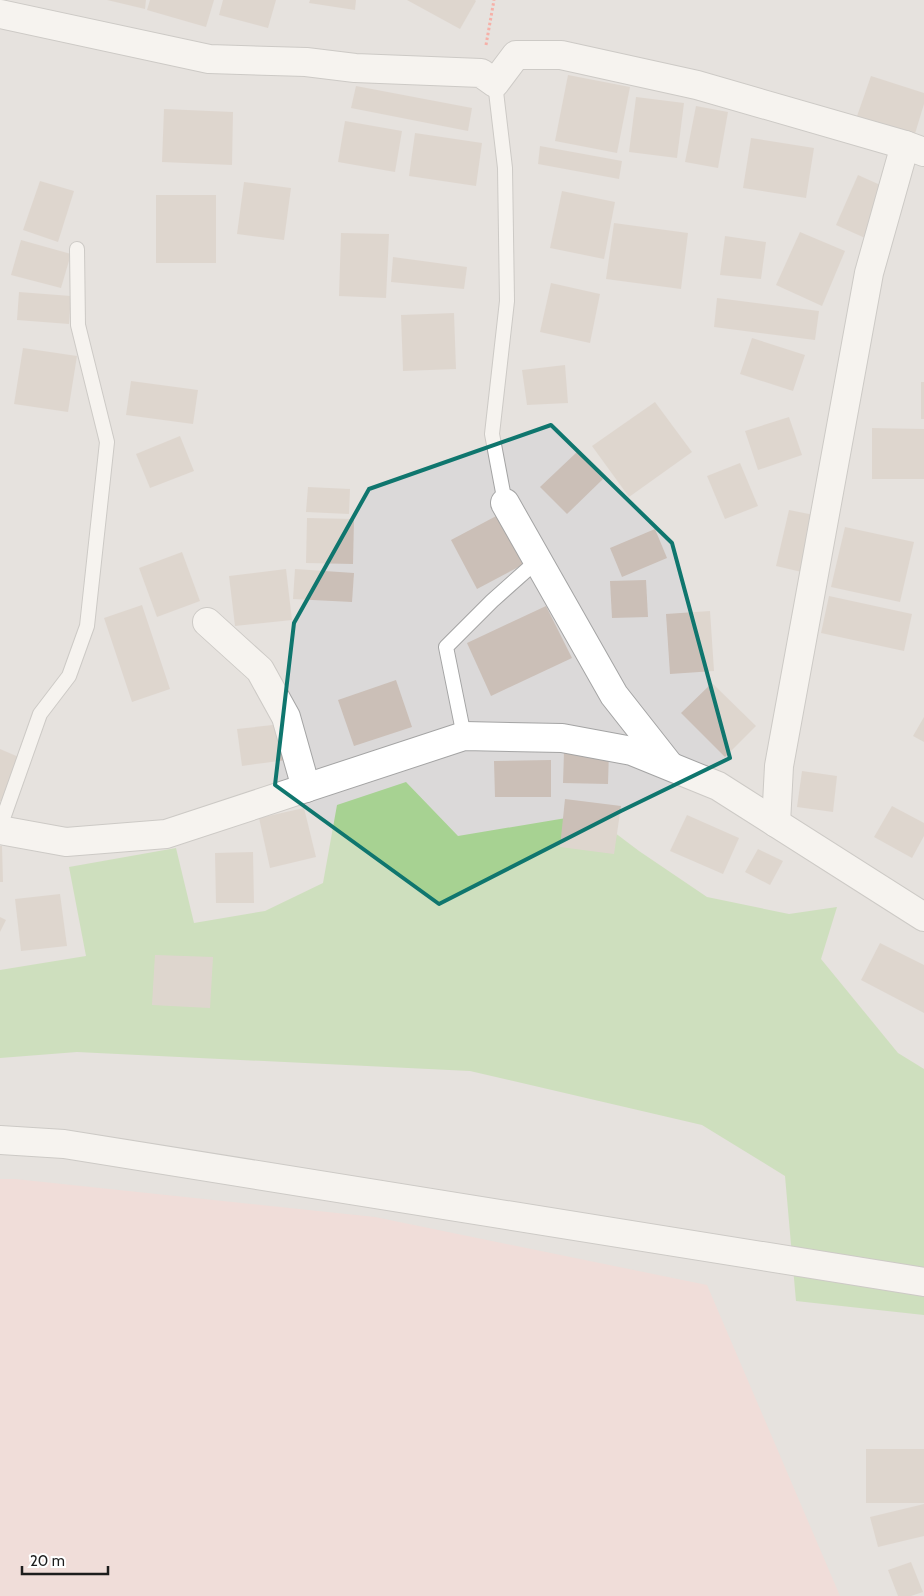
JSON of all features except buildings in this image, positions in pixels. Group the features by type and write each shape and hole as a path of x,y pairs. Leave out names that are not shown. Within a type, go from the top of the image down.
{"street":[{"path":"2,17 209,59 306,62 355,68 488,78 516,54 561,55 697,85 915,149 869,273 779,766 776,823"},
{"path":"505,503 614,695 670,766"},
{"path":"208,622 260,670 286,717 306,788"},
{"path":"0,829 66,842 166,834 464,736 562,738 632,751 718,786 924,918"},
{"path":"0,1140 64,1144 924,1282"}],"lane":[{"path":"488,78 505,168 507,301 492,434 505,503"},
{"path":"0,829 40,714 69,676 87,626 107,442 78,325 77,249"},
{"path":"464,736 446,647 492,601 538,560"}],"path":[{"path":"488,78 494,0"}],"highlighted area":[{"path":"551,425 672,543 730,758 621,811 439,904 275,785 294,623 369,489"}],"shaded area":[{"path":"0,0 924,0 924,1596 0,1596"},
{"path":"0,1179 15,1179 375,1217 707,1285 840,1596 0,1596"}],"green space":[{"path":"406,782 458,836 590,814 639,851 707,897 789,914 837,907 821,959 898,1053 924,1069 924,1315 796,1301 785,1176 702,1125 470,1071 77,1052 0,1058 0,970 86,956 69,867 176,848 194,923 265,911 323,883 337,805"}]}
